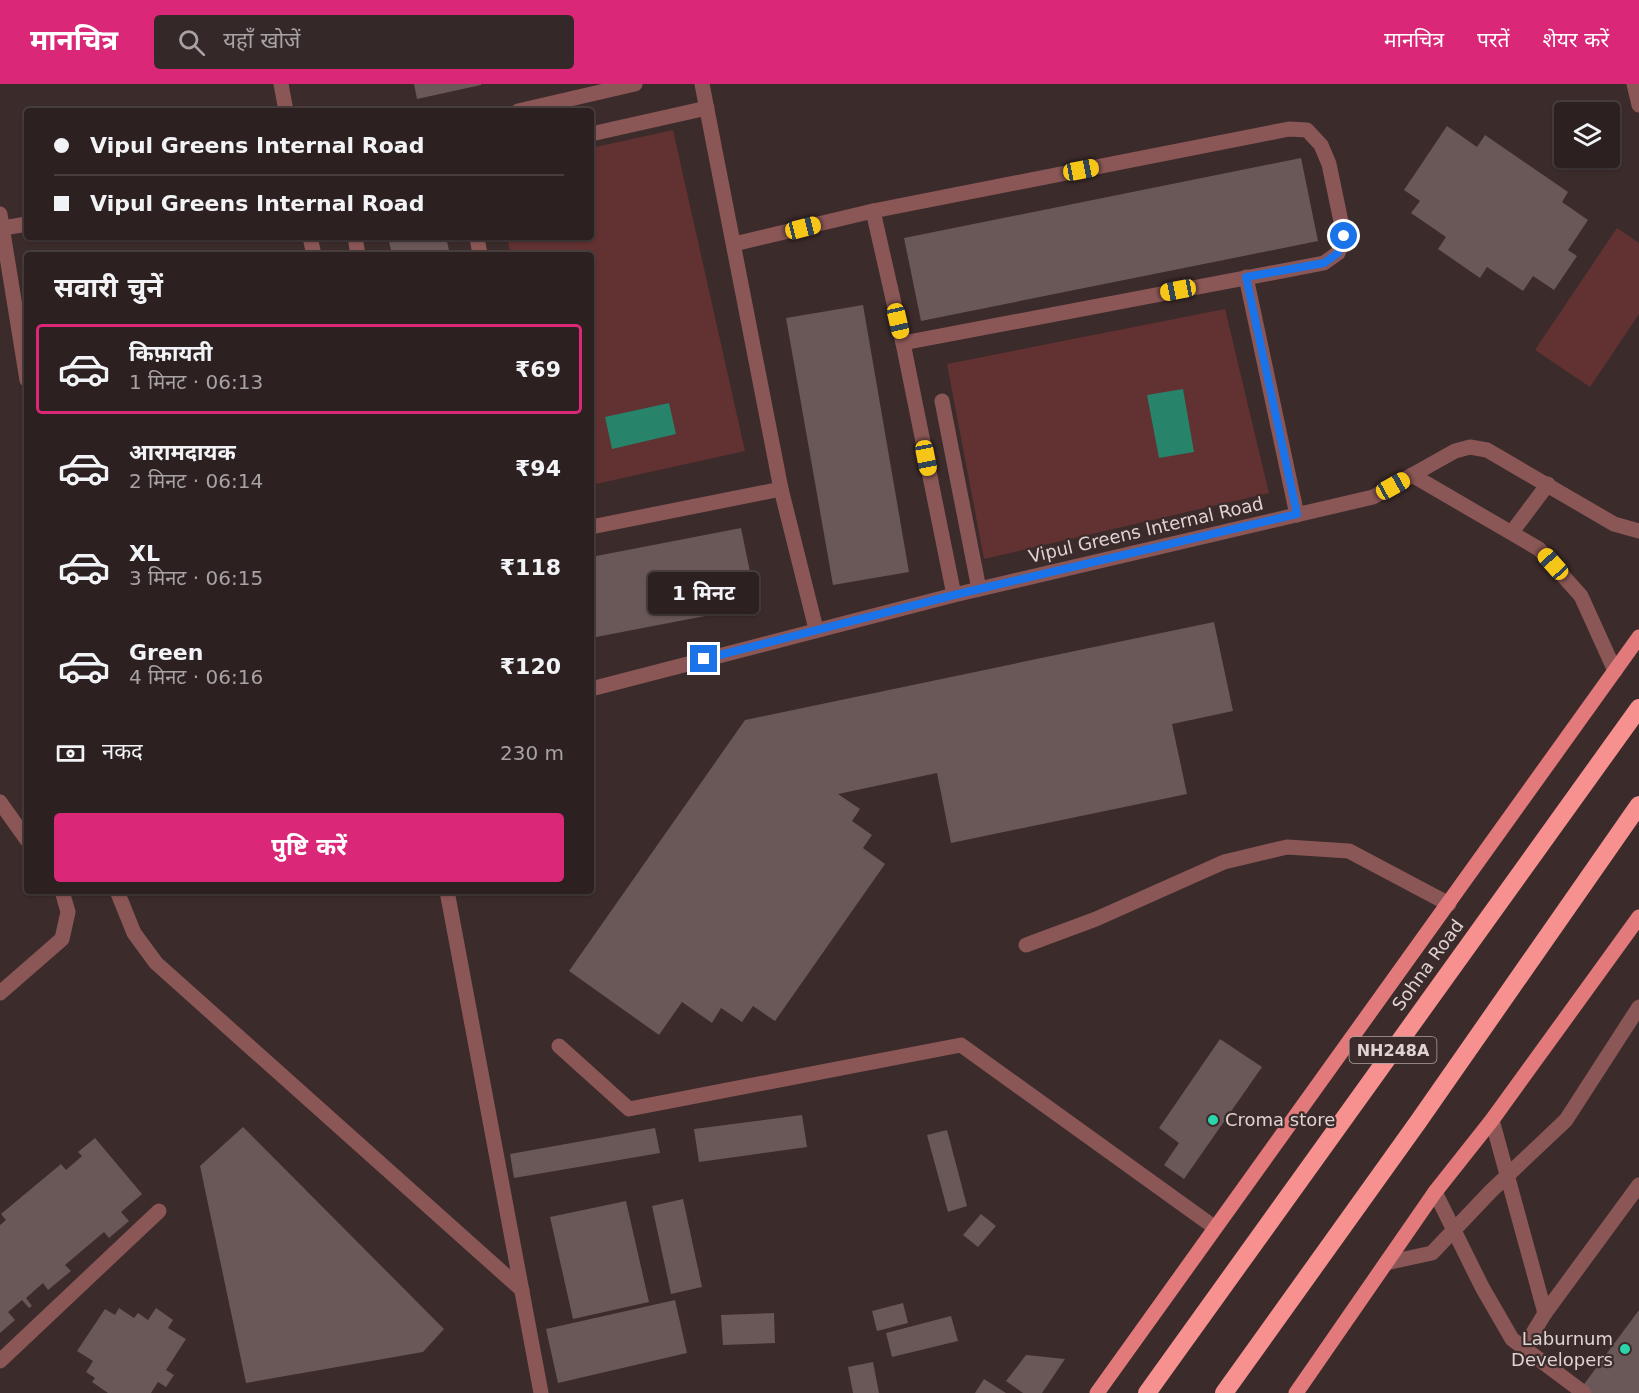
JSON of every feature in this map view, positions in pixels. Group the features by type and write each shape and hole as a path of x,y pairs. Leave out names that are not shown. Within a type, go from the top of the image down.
{"highway":[{"name":"Sohna Road","path":"1147,1393 1639,708"},
{"name":"NH248A","path":"1224,1393 1418,1122 1639,805"}],"main road":[{"path":"1097,1393 1639,637"},
{"path":"1301,1391 1435,1192 1492,1120 1639,917"}],"street":[{"path":"281,84 285,108"},
{"path":"531,108 635,84"},
{"path":"702,84 781,489 816,630"},
{"path":"1634,84 1639,105"},
{"path":"594,133 707,108"},
{"path":"734,244 873,211 1288,129 1307,130 1321,145 1329,164 1344,236 1338,253 1324,263 903,344"},
{"path":"873,211 903,344 954,595"},
{"path":"24,224 1,221 24,362"},
{"path":"1246,277 1297,514"},
{"path":"942,401 979,589"},
{"name":"Vipul Greens Internal Road","path":"594,688 954,595 1373,497 1455,451 1470,447 1487,450 1614,524 1639,531"},
{"path":"1412,475 1539,549 1581,596 1615,671"},
{"path":"1512,532 1548,484"},
{"path":"594,526 781,489"},
{"path":"0,802 24,836"},
{"path":"1026,945 1096,919 1224,862 1287,847 1349,851 1449,904"},
{"path":"0,993 62,939 68,912 63,894"},
{"path":"118,894 134,933 156,963 522,1290"},
{"path":"448,894 541,1393"},
{"path":"1386,1263 1432,1253 1508,1175 1566,1120 1639,1007"},
{"path":"559,1046 629,1109 961,1045 1214,1227"},
{"path":"1492,1120 1545,1313"},
{"path":"1524,1348 1545,1313 1639,1185"},
{"path":"1435,1192 1512,1339 1584,1393"},
{"path":"0,1361 159,1211"}],"shaded area":[{"path":"673,130 745,451 594,484 594,252 510,252 508,240 594,240 594,147"},
{"path":"1617,228 1639,243 1639,314 1590,387 1535,350"},
{"path":"1225,309 1269,493 984,559 947,364"},
{"path":"1183,389 1194,452 1159,458 1147,395"},
{"path":"669,403 676,434 612,449 605,417"}],"building":[{"path":"414,84 481,84 481,85 417,99"},
{"path":"1447,126 1477,147 1485,135 1568,192 1562,202 1588,220 1568,250 1577,256 1554,290 1533,276 1523,291 1487,267 1480,278 1438,249 1446,237 1411,213 1420,201 1404,190"},
{"path":"1301,158 1318,241 921,321 904,238"},
{"path":"389,240 447,240 449,252 391,252"},
{"path":"863,305 909,572 833,585 786,318"},
{"path":"741,528 757,606 594,637 594,556"},
{"path":"1214,622 1233,711 1172,724 1187,794 951,843 937,773 838,794 860,809 852,821 872,835 863,848 885,864 775,1021 753,1006 742,1022 721,1008 712,1023 682,1002 659,1035 569,971 745,720"},
{"path":"1220,1039 1262,1067 1184,1179 1164,1165 1179,1143 1159,1128"},
{"path":"802,1115 807,1147 699,1162 694,1129"},
{"path":"243,1127 444,1329 423,1352 246,1383 200,1166"},
{"path":"655,1128 660,1153 514,1178 510,1154"},
{"path":"947,1130 967,1206 948,1212 927,1135"},
{"path":"95,1138 142,1194 121,1212 129,1221 109,1238 104,1232 65,1265 71,1271 48,1290 43,1283 26,1298 32,1306 29,1308 22,1300 8,1312 15,1320 0,1333 0,1225 6,1220 1,1214 61,1164 66,1170 82,1156 78,1152"},
{"path":"683,1199 702,1287 671,1294 652,1206"},
{"path":"626,1201 649,1302 573,1319 550,1217"},
{"path":"981,1214 996,1226 978,1247 963,1235"},
{"path":"675,1300 687,1353 558,1383 546,1329"},
{"path":"903,1303 908,1323 877,1331 872,1311"},
{"path":"119,1308 134,1318 138,1313 148,1320 156,1308 173,1320 168,1328 186,1339 166,1370 174,1375 166,1387 158,1382 151,1393 108,1393 92,1382 95,1378 86,1372 93,1361 77,1351 105,1309 115,1315"},
{"name":"Laburnum Developers","path":"1639,1310 1639,1393 1590,1393 1582,1387"},
{"path":"774,1313 775,1343 723,1345 721,1315"},
{"path":"951,1316 958,1341 892,1357 886,1333"},
{"path":"1026,1355 1065,1359 1042,1393 1023,1393 1006,1381"},
{"path":"873,1362 879,1393 853,1393 848,1367"},
{"path":"984,1379 1006,1393 975,1393"}],"place":[{"name":"Croma store","path":"1213,1120"},
{"name":"Laburnum Developers","path":"1625,1349"}],"route":[{"path":"704,659 954,595 1297,514 1246,277 1324,263 1338,253 1344,236"}]}
